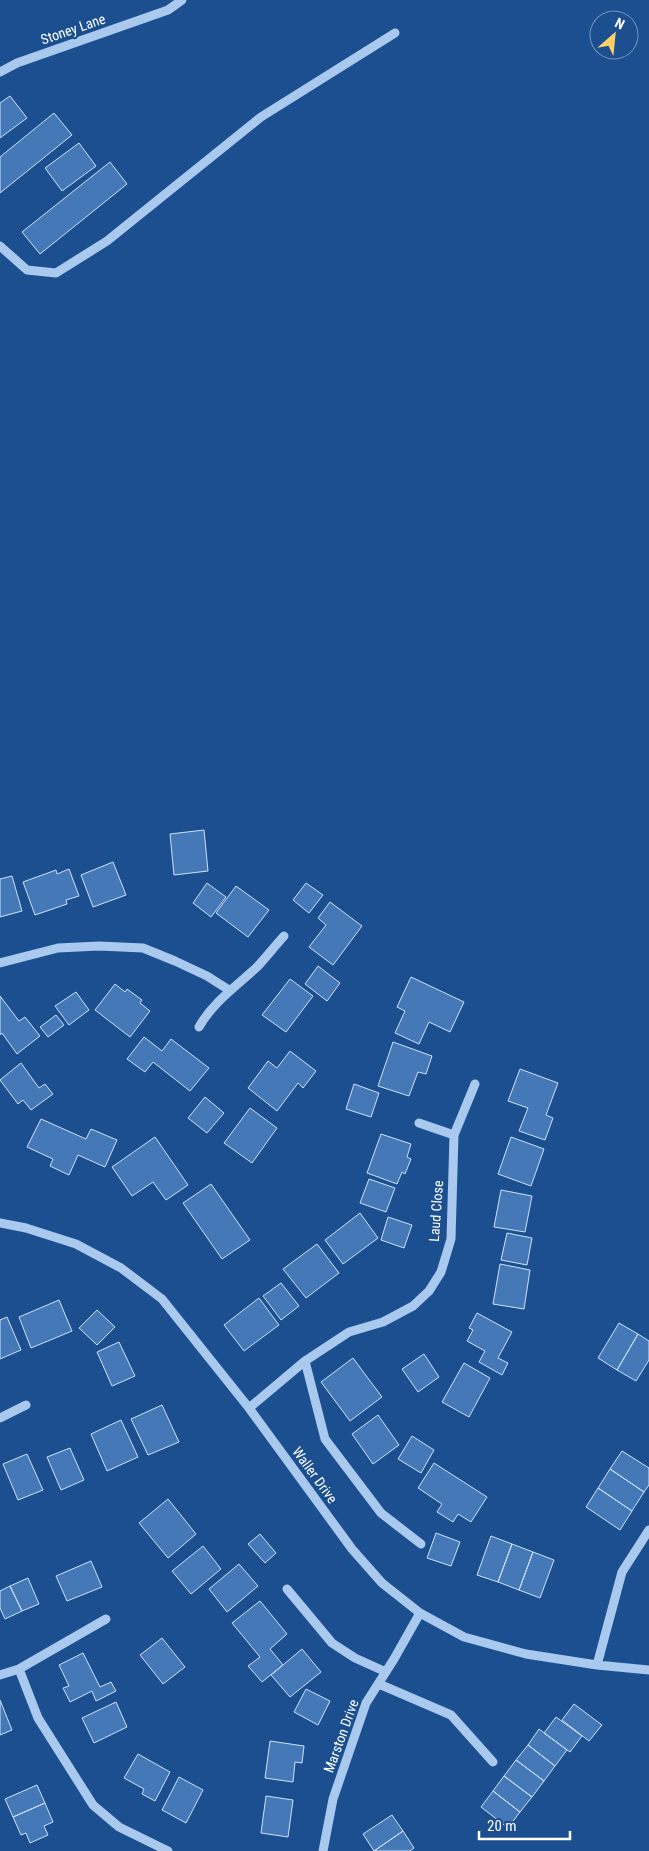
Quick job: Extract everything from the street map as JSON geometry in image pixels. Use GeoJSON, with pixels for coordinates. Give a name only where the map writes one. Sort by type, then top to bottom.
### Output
{"type":"FeatureCollection","features":[{"type":"Feature","properties":{"kind":"street","name":"Stoney Lane"},"geometry":{"type":"LineString","coordinates":[[0,72],[17,63],[168,10],[182,0]]}},
{"type":"Feature","properties":{"kind":"street"},"geometry":{"type":"LineString","coordinates":[[0,246],[27,270],[56,273],[107,241],[261,117],[395,33]]}},
{"type":"Feature","properties":{"kind":"street"},"geometry":{"type":"LineString","coordinates":[[198,1027],[205,1015],[229,990],[257,966],[284,936]]}},
{"type":"Feature","properties":{"kind":"street"},"geometry":{"type":"LineString","coordinates":[[0,963],[58,948],[99,946],[143,948],[183,964],[229,990]]}},
{"type":"Feature","properties":{"kind":"street","name":"Laud Close"},"geometry":{"type":"LineString","coordinates":[[249,1408],[305,1361],[349,1332],[383,1322],[413,1306],[429,1291],[441,1272],[451,1239],[454,1135],[475,1084]]}},
{"type":"Feature","properties":{"kind":"street"},"geometry":{"type":"LineString","coordinates":[[419,1123],[454,1135]]}},
{"type":"Feature","properties":{"kind":"street","name":"Waller Drive"},"geometry":{"type":"LineString","coordinates":[[0,1223],[26,1228],[76,1244],[121,1268],[162,1299],[249,1408],[352,1549],[382,1582],[420,1613],[464,1637],[526,1654],[597,1665],[649,1670]]}},
{"type":"Feature","properties":{"kind":"street"},"geometry":{"type":"LineString","coordinates":[[305,1361],[326,1439],[381,1513],[421,1544]]}},
{"type":"Feature","properties":{"kind":"street"},"geometry":{"type":"LineString","coordinates":[[0,1418],[26,1405]]}},
{"type":"Feature","properties":{"kind":"street"},"geometry":{"type":"LineString","coordinates":[[597,1665],[622,1572],[649,1530]]}},
{"type":"Feature","properties":{"kind":"street"},"geometry":{"type":"LineString","coordinates":[[287,1589],[332,1644],[355,1658],[386,1672]]}},
{"type":"Feature","properties":{"kind":"street","name":"Marston Drive"},"geometry":{"type":"LineString","coordinates":[[323,1851],[333,1799],[366,1703],[420,1613]]}},
{"type":"Feature","properties":{"kind":"street"},"geometry":{"type":"LineString","coordinates":[[0,1675],[19,1669],[106,1619]]}},
{"type":"Feature","properties":{"kind":"street"},"geometry":{"type":"LineString","coordinates":[[19,1669],[38,1718],[93,1805],[119,1827],[168,1851]]}},
{"type":"Feature","properties":{"kind":"street"},"geometry":{"type":"LineString","coordinates":[[379,1684],[451,1715],[493,1762]]}},
{"type":"Feature","properties":{"kind":"building"},"geometry":{"type":"Polygon","coordinates":[[[10,96],[27,118],[0,138],[0,103],[10,96]]]}},
{"type":"Feature","properties":{"kind":"building"},"geometry":{"type":"Polygon","coordinates":[[[54,113],[72,135],[0,193],[0,157],[54,113]]]}},
{"type":"Feature","properties":{"kind":"building"},"geometry":{"type":"Polygon","coordinates":[[[79,143],[96,166],[62,191],[45,168],[79,143]]]}},
{"type":"Feature","properties":{"kind":"building"},"geometry":{"type":"Polygon","coordinates":[[[110,162],[127,184],[40,254],[22,232],[110,162]]]}},
{"type":"Feature","properties":{"kind":"building"},"geometry":{"type":"Polygon","coordinates":[[[204,830],[208,871],[174,875],[170,834],[204,830]]]}},
{"type":"Feature","properties":{"kind":"building"},"geometry":{"type":"Polygon","coordinates":[[[113,862],[126,895],[93,907],[81,875],[113,862]]]}},
{"type":"Feature","properties":{"kind":"building"},"geometry":{"type":"Polygon","coordinates":[[[69,869],[79,896],[66,900],[67,904],[35,915],[23,882],[56,870],[57,874],[69,869]]]}},
{"type":"Feature","properties":{"kind":"building"},"geometry":{"type":"Polygon","coordinates":[[[12,876],[22,911],[0,917],[0,879],[12,876]]]}},
{"type":"Feature","properties":{"kind":"building"},"geometry":{"type":"Polygon","coordinates":[[[207,883],[226,897],[211,917],[193,903],[207,883]]]}},
{"type":"Feature","properties":{"kind":"building"},"geometry":{"type":"Polygon","coordinates":[[[306,883],[323,895],[309,913],[293,900],[306,883]]]}},
{"type":"Feature","properties":{"kind":"building"},"geometry":{"type":"Polygon","coordinates":[[[236,886],[269,910],[248,937],[216,913],[236,886]]]}},
{"type":"Feature","properties":{"kind":"building"},"geometry":{"type":"Polygon","coordinates":[[[330,902],[362,926],[333,965],[309,947],[326,925],[318,918],[330,902]]]}},
{"type":"Feature","properties":{"kind":"building"},"geometry":{"type":"Polygon","coordinates":[[[318,966],[340,983],[327,1001],[305,984],[318,966]]]}},
{"type":"Feature","properties":{"kind":"building"},"geometry":{"type":"Polygon","coordinates":[[[411,977],[464,1002],[450,1032],[429,1022],[419,1044],[395,1033],[405,1011],[397,1007],[411,977]]]}},
{"type":"Feature","properties":{"kind":"building"},"geometry":{"type":"Polygon","coordinates":[[[290,979],[313,996],[286,1032],[262,1015],[290,979]]]}},
{"type":"Feature","properties":{"kind":"building"},"geometry":{"type":"Polygon","coordinates":[[[115,984],[125,992],[127,989],[142,1000],[140,1003],[150,1011],[130,1037],[95,1010],[115,984]]]}},
{"type":"Feature","properties":{"kind":"building"},"geometry":{"type":"Polygon","coordinates":[[[76,992],[89,1010],[69,1025],[55,1006],[76,992]]]}},
{"type":"Feature","properties":{"kind":"building"},"geometry":{"type":"Polygon","coordinates":[[[0,996],[19,1021],[25,1017],[40,1036],[17,1054],[2,1033],[0,1035],[0,996]]]}},
{"type":"Feature","properties":{"kind":"building"},"geometry":{"type":"Polygon","coordinates":[[[56,1015],[64,1025],[48,1037],[40,1027],[56,1015]]]}},
{"type":"Feature","properties":{"kind":"building"},"geometry":{"type":"Polygon","coordinates":[[[144,1037],[162,1051],[171,1039],[209,1068],[190,1091],[153,1062],[145,1072],[127,1059],[144,1037]]]}},
{"type":"Feature","properties":{"kind":"building"},"geometry":{"type":"Polygon","coordinates":[[[393,1042],[432,1056],[426,1074],[418,1072],[409,1096],[378,1086],[393,1042]]]}},
{"type":"Feature","properties":{"kind":"building"},"geometry":{"type":"Polygon","coordinates":[[[290,1051],[316,1071],[303,1088],[298,1083],[277,1111],[248,1088],[268,1061],[277,1068],[290,1051]]]}},
{"type":"Feature","properties":{"kind":"building"},"geometry":{"type":"Polygon","coordinates":[[[21,1063],[39,1088],[45,1084],[53,1094],[31,1110],[23,1100],[18,1104],[0,1080],[21,1063]]]}},
{"type":"Feature","properties":{"kind":"building"},"geometry":{"type":"Polygon","coordinates":[[[520,1069],[558,1083],[546,1115],[553,1118],[545,1140],[519,1131],[528,1108],[508,1101],[520,1069]]]}},
{"type":"Feature","properties":{"kind":"building"},"geometry":{"type":"Polygon","coordinates":[[[354,1084],[379,1093],[371,1117],[346,1109],[354,1084]]]}},
{"type":"Feature","properties":{"kind":"building"},"geometry":{"type":"Polygon","coordinates":[[[205,1097],[224,1113],[207,1133],[188,1118],[205,1097]]]}},
{"type":"Feature","properties":{"kind":"building"},"geometry":{"type":"Polygon","coordinates":[[[250,1108],[277,1128],[252,1163],[224,1143],[250,1108]]]}},
{"type":"Feature","properties":{"kind":"building"},"geometry":{"type":"Polygon","coordinates":[[[41,1119],[86,1139],[91,1129],[117,1140],[105,1167],[78,1155],[69,1175],[50,1166],[53,1159],[27,1147],[41,1119]]]}},
{"type":"Feature","properties":{"kind":"building"},"geometry":{"type":"Polygon","coordinates":[[[381,1134],[411,1144],[407,1157],[411,1159],[405,1174],[402,1172],[397,1184],[367,1173],[381,1134]]]}},
{"type":"Feature","properties":{"kind":"building"},"geometry":{"type":"Polygon","coordinates":[[[155,1137],[188,1185],[166,1200],[153,1182],[132,1196],[112,1167],[155,1137]]]}},
{"type":"Feature","properties":{"kind":"building"},"geometry":{"type":"Polygon","coordinates":[[[511,1137],[544,1149],[531,1186],[498,1174],[511,1137]]]}},
{"type":"Feature","properties":{"kind":"building"},"geometry":{"type":"Polygon","coordinates":[[[369,1179],[395,1188],[386,1212],[360,1203],[369,1179]]]}},
{"type":"Feature","properties":{"kind":"building"},"geometry":{"type":"Polygon","coordinates":[[[211,1184],[250,1240],[222,1259],[183,1203],[211,1184]]]}},
{"type":"Feature","properties":{"kind":"building"},"geometry":{"type":"Polygon","coordinates":[[[501,1190],[532,1196],[525,1232],[494,1227],[501,1190]]]}},
{"type":"Feature","properties":{"kind":"building"},"geometry":{"type":"Polygon","coordinates":[[[360,1213],[378,1238],[343,1264],[325,1240],[360,1213]]]}},
{"type":"Feature","properties":{"kind":"building"},"geometry":{"type":"Polygon","coordinates":[[[388,1217],[412,1225],[404,1248],[381,1240],[388,1217]]]}},
{"type":"Feature","properties":{"kind":"building"},"geometry":{"type":"Polygon","coordinates":[[[507,1233],[532,1238],[527,1265],[501,1260],[507,1233]]]}},
{"type":"Feature","properties":{"kind":"building"},"geometry":{"type":"Polygon","coordinates":[[[317,1244],[339,1273],[306,1298],[283,1269],[317,1244]]]}},
{"type":"Feature","properties":{"kind":"building"},"geometry":{"type":"Polygon","coordinates":[[[500,1264],[530,1270],[524,1309],[493,1304],[500,1264]]]}},
{"type":"Feature","properties":{"kind":"building"},"geometry":{"type":"Polygon","coordinates":[[[281,1283],[299,1306],[281,1320],[263,1296],[281,1283]]]}},
{"type":"Feature","properties":{"kind":"building"},"geometry":{"type":"Polygon","coordinates":[[[259,1298],[279,1325],[244,1351],[224,1325],[259,1298]]]}},
{"type":"Feature","properties":{"kind":"building"},"geometry":{"type":"Polygon","coordinates":[[[59,1300],[72,1331],[31,1348],[19,1317],[59,1300]]]}},
{"type":"Feature","properties":{"kind":"building"},"geometry":{"type":"Polygon","coordinates":[[[97,1310],[115,1327],[97,1345],[79,1328],[97,1310]]]}},
{"type":"Feature","properties":{"kind":"building"},"geometry":{"type":"Polygon","coordinates":[[[477,1313],[512,1332],[498,1358],[508,1363],[502,1375],[479,1362],[485,1351],[467,1341],[473,1330],[469,1328],[477,1313]]]}},
{"type":"Feature","properties":{"kind":"building"},"geometry":{"type":"Polygon","coordinates":[[[7,1317],[21,1350],[0,1359],[0,1320],[7,1317]]]}},
{"type":"Feature","properties":{"kind":"building"},"geometry":{"type":"Polygon","coordinates":[[[619,1323],[638,1334],[617,1370],[598,1358],[619,1323]]]}},
{"type":"Feature","properties":{"kind":"building"},"geometry":{"type":"Polygon","coordinates":[[[638,1334],[649,1341],[649,1360],[636,1381],[617,1370],[638,1334]]]}},
{"type":"Feature","properties":{"kind":"building"},"geometry":{"type":"Polygon","coordinates":[[[119,1342],[135,1376],[112,1386],[97,1352],[119,1342]]]}},
{"type":"Feature","properties":{"kind":"building"},"geometry":{"type":"Polygon","coordinates":[[[424,1354],[439,1377],[418,1392],[402,1369],[424,1354]]]}},
{"type":"Feature","properties":{"kind":"building"},"geometry":{"type":"Polygon","coordinates":[[[353,1358],[382,1397],[350,1421],[321,1382],[353,1358]]]}},
{"type":"Feature","properties":{"kind":"building"},"geometry":{"type":"Polygon","coordinates":[[[464,1363],[490,1378],[469,1417],[442,1402],[464,1363]]]}},
{"type":"Feature","properties":{"kind":"building"},"geometry":{"type":"Polygon","coordinates":[[[162,1405],[179,1442],[148,1455],[131,1419],[162,1405]]]}},
{"type":"Feature","properties":{"kind":"building"},"geometry":{"type":"Polygon","coordinates":[[[378,1415],[399,1445],[373,1464],[352,1434],[378,1415]]]}},
{"type":"Feature","properties":{"kind":"building"},"geometry":{"type":"Polygon","coordinates":[[[121,1420],[138,1457],[107,1471],[91,1434],[121,1420]]]}},
{"type":"Feature","properties":{"kind":"building"},"geometry":{"type":"Polygon","coordinates":[[[412,1436],[434,1450],[421,1473],[398,1459],[412,1436]]]}},
{"type":"Feature","properties":{"kind":"building"},"geometry":{"type":"Polygon","coordinates":[[[70,1448],[84,1480],[61,1490],[47,1457],[70,1448]]]}},
{"type":"Feature","properties":{"kind":"building"},"geometry":{"type":"Polygon","coordinates":[[[622,1451],[649,1468],[649,1485],[644,1492],[610,1469],[622,1451]]]}},
{"type":"Feature","properties":{"kind":"building"},"geometry":{"type":"Polygon","coordinates":[[[27,1454],[43,1490],[18,1500],[3,1464],[27,1454]]]}},
{"type":"Feature","properties":{"kind":"building"},"geometry":{"type":"Polygon","coordinates":[[[434,1463],[487,1497],[471,1522],[458,1514],[453,1522],[437,1512],[442,1504],[418,1488],[434,1463]]]}},
{"type":"Feature","properties":{"kind":"building"},"geometry":{"type":"Polygon","coordinates":[[[610,1469],[644,1492],[632,1511],[598,1488],[610,1469]]]}},
{"type":"Feature","properties":{"kind":"building"},"geometry":{"type":"Polygon","coordinates":[[[598,1488],[632,1511],[620,1530],[586,1507],[598,1488]]]}},
{"type":"Feature","properties":{"kind":"building"},"geometry":{"type":"Polygon","coordinates":[[[168,1499],[196,1534],[168,1558],[139,1523],[168,1499]]]}},
{"type":"Feature","properties":{"kind":"building"},"geometry":{"type":"Polygon","coordinates":[[[436,1533],[460,1542],[451,1566],[427,1558],[436,1533]]]}},
{"type":"Feature","properties":{"kind":"building"},"geometry":{"type":"Polygon","coordinates":[[[260,1534],[276,1553],[265,1563],[248,1544],[260,1534]]]}},
{"type":"Feature","properties":{"kind":"building"},"geometry":{"type":"Polygon","coordinates":[[[491,1536],[512,1544],[498,1582],[477,1575],[491,1536]]]}},
{"type":"Feature","properties":{"kind":"building"},"geometry":{"type":"Polygon","coordinates":[[[512,1544],[533,1552],[519,1590],[498,1582],[512,1544]]]}},
{"type":"Feature","properties":{"kind":"building"},"geometry":{"type":"Polygon","coordinates":[[[203,1546],[221,1569],[191,1594],[172,1571],[203,1546]]]}},
{"type":"Feature","properties":{"kind":"building"},"geometry":{"type":"Polygon","coordinates":[[[533,1552],[554,1560],[540,1598],[519,1590],[533,1552]]]}},
{"type":"Feature","properties":{"kind":"building"},"geometry":{"type":"Polygon","coordinates":[[[91,1561],[102,1587],[67,1601],[56,1576],[91,1561]]]}},
{"type":"Feature","properties":{"kind":"building"},"geometry":{"type":"Polygon","coordinates":[[[239,1564],[258,1586],[227,1612],[209,1589],[239,1564]]]}},
{"type":"Feature","properties":{"kind":"building"},"geometry":{"type":"Polygon","coordinates":[[[28,1578],[39,1604],[22,1611],[10,1586],[28,1578]]]}},
{"type":"Feature","properties":{"kind":"building"},"geometry":{"type":"Polygon","coordinates":[[[10,1586],[22,1611],[5,1619],[0,1608],[0,1591],[10,1586]]]}},
{"type":"Feature","properties":{"kind":"building"},"geometry":{"type":"Polygon","coordinates":[[[260,1601],[287,1634],[270,1649],[283,1665],[262,1682],[248,1666],[260,1657],[232,1623],[260,1601]]]}},
{"type":"Feature","properties":{"kind":"building"},"geometry":{"type":"Polygon","coordinates":[[[162,1638],[185,1667],[163,1684],[140,1655],[162,1638]]]}},
{"type":"Feature","properties":{"kind":"building"},"geometry":{"type":"Polygon","coordinates":[[[302,1649],[321,1672],[290,1697],[271,1675],[302,1649]]]}},
{"type":"Feature","properties":{"kind":"building"},"geometry":{"type":"Polygon","coordinates":[[[83,1653],[100,1687],[111,1682],[116,1691],[96,1701],[92,1691],[70,1702],[63,1688],[69,1686],[59,1665],[83,1653]]]}},
{"type":"Feature","properties":{"kind":"building"},"geometry":{"type":"Polygon","coordinates":[[[306,1689],[330,1701],[318,1725],[294,1712],[306,1689]]]}},
{"type":"Feature","properties":{"kind":"building"},"geometry":{"type":"Polygon","coordinates":[[[0,1700],[12,1730],[0,1735],[0,1700]]]}},
{"type":"Feature","properties":{"kind":"building"},"geometry":{"type":"Polygon","coordinates":[[[116,1702],[127,1727],[94,1743],[82,1718],[116,1702]]]}},
{"type":"Feature","properties":{"kind":"building"},"geometry":{"type":"Polygon","coordinates":[[[574,1704],[602,1725],[589,1741],[562,1720],[574,1704]]]}},
{"type":"Feature","properties":{"kind":"building"},"geometry":{"type":"Polygon","coordinates":[[[556,1717],[582,1736],[570,1752],[544,1733],[556,1717]]]}},
{"type":"Feature","properties":{"kind":"building"},"geometry":{"type":"Polygon","coordinates":[[[539,1729],[567,1750],[555,1766],[528,1745],[539,1729]]]}},
{"type":"Feature","properties":{"kind":"building"},"geometry":{"type":"Polygon","coordinates":[[[270,1741],[304,1746],[302,1763],[295,1762],[293,1782],[265,1778],[270,1741]]]}},
{"type":"Feature","properties":{"kind":"building"},"geometry":{"type":"Polygon","coordinates":[[[528,1745],[555,1766],[544,1781],[516,1760],[528,1745]]]}},
{"type":"Feature","properties":{"kind":"building"},"geometry":{"type":"Polygon","coordinates":[[[138,1754],[170,1772],[155,1801],[142,1794],[144,1789],[124,1778],[138,1754]]]}},
{"type":"Feature","properties":{"kind":"building"},"geometry":{"type":"Polygon","coordinates":[[[516,1760],[544,1781],[532,1797],[504,1776],[516,1760]]]}},
{"type":"Feature","properties":{"kind":"building"},"geometry":{"type":"Polygon","coordinates":[[[504,1776],[532,1797],[520,1812],[493,1791],[504,1776]]]}},
{"type":"Feature","properties":{"kind":"building"},"geometry":{"type":"Polygon","coordinates":[[[179,1777],[203,1790],[186,1823],[162,1810],[179,1777]]]}},
{"type":"Feature","properties":{"kind":"building"},"geometry":{"type":"Polygon","coordinates":[[[37,1785],[45,1803],[13,1817],[5,1799],[37,1785]]]}},
{"type":"Feature","properties":{"kind":"building"},"geometry":{"type":"Polygon","coordinates":[[[493,1791],[520,1812],[508,1828],[481,1807],[493,1791]]]}},
{"type":"Feature","properties":{"kind":"building"},"geometry":{"type":"Polygon","coordinates":[[[266,1796],[293,1800],[288,1837],[261,1833],[266,1796]]]}},
{"type":"Feature","properties":{"kind":"building"},"geometry":{"type":"Polygon","coordinates":[[[45,1803],[53,1822],[44,1826],[48,1835],[30,1843],[26,1833],[21,1835],[13,1817],[45,1803]]]}},
{"type":"Feature","properties":{"kind":"building"},"geometry":{"type":"Polygon","coordinates":[[[392,1815],[403,1831],[374,1851],[363,1834],[392,1815]]]}},
{"type":"Feature","properties":{"kind":"building"},"geometry":{"type":"Polygon","coordinates":[[[403,1831],[414,1848],[410,1851],[374,1851],[403,1831]]]}}]}
